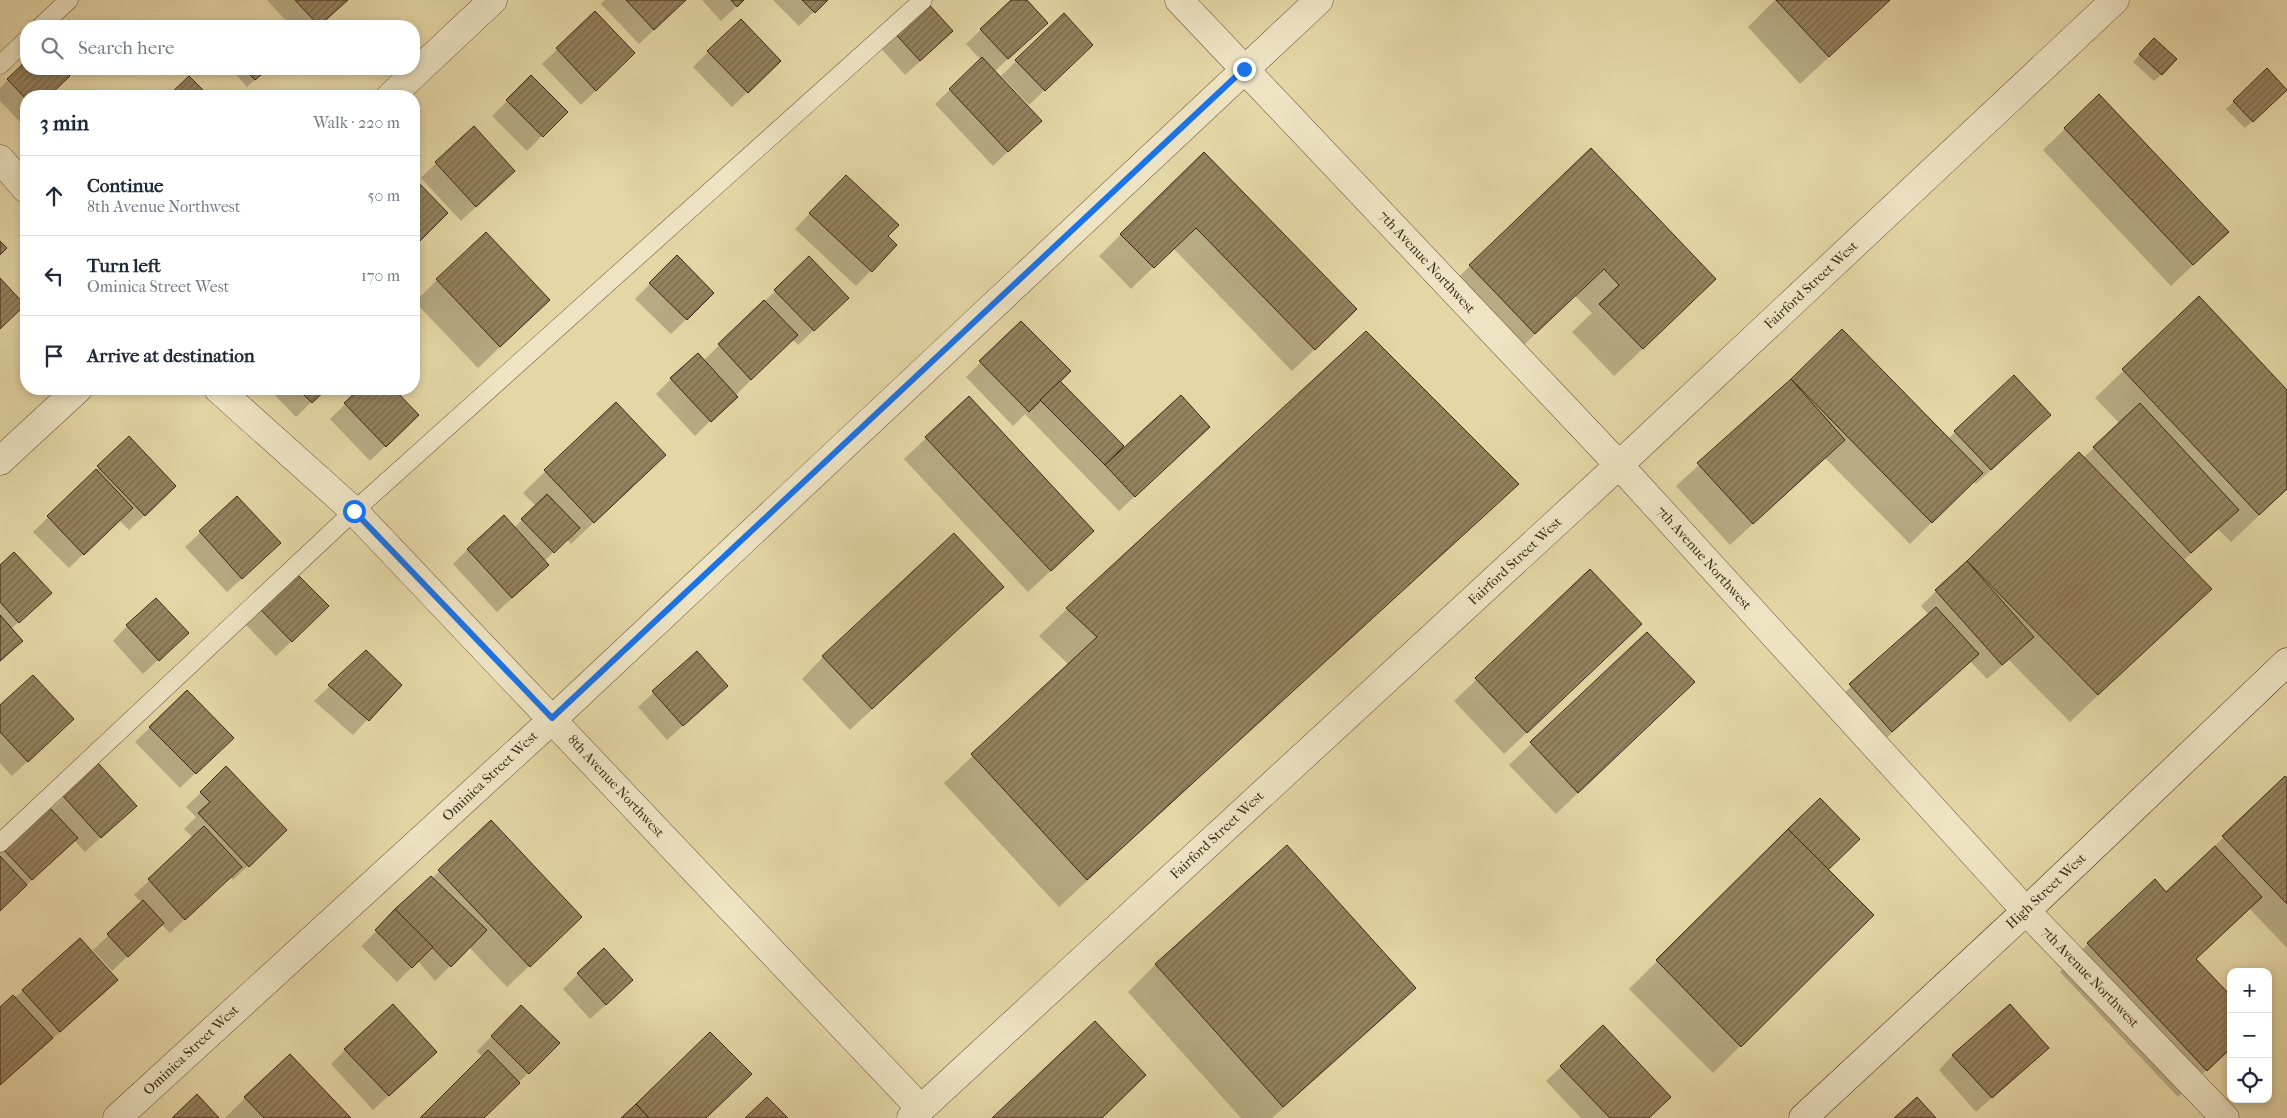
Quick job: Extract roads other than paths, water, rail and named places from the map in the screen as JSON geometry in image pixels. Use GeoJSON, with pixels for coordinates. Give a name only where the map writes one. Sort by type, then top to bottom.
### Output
{"type":"FeatureCollection","features":[{"type":"Feature","properties":{"kind":"street"},"geometry":{"type":"LineString","coordinates":[[420,68],[493,0]]}},
{"type":"Feature","properties":{"kind":"street","name":"7th Avenue Northwest"},"geometry":{"type":"LineString","coordinates":[[1179,0],[1619,465],[2026,911],[2225,1118]]}},
{"type":"Feature","properties":{"kind":"street","name":"Ominica Street West"},"geometry":{"type":"LineString","coordinates":[[117,1118],[552,718],[1319,0]]}},
{"type":"Feature","properties":{"kind":"street","name":"Fairford Street West"},"geometry":{"type":"LineString","coordinates":[[916,1114],[1619,465],[2115,0]]}},
{"type":"Feature","properties":{"kind":"street"},"geometry":{"type":"LineString","coordinates":[[396,90],[413,75]]}},
{"type":"Feature","properties":{"kind":"street"},"geometry":{"type":"LineString","coordinates":[[0,159],[20,182]]}},
{"type":"Feature","properties":{"kind":"street"},"geometry":{"type":"LineString","coordinates":[[0,461],[72,395]]}},
{"type":"Feature","properties":{"kind":"street","name":"8th Avenue Northwest"},"geometry":{"type":"LineString","coordinates":[[225,395],[354,511],[552,718],[916,1114]]}},
{"type":"Feature","properties":{"kind":"street","name":"High Street West"},"geometry":{"type":"LineString","coordinates":[[1803,1118],[2026,911],[2287,662]]}},
{"type":"Feature","properties":{"kind":"lane"},"geometry":{"type":"LineString","coordinates":[[48,20],[70,0]]}},
{"type":"Feature","properties":{"kind":"lane"},"geometry":{"type":"LineString","coordinates":[[0,843],[354,511],[923,0]]}},
{"type":"Feature","properties":{"kind":"lane"},"geometry":{"type":"LineString","coordinates":[[0,65],[20,46]]}}]}
